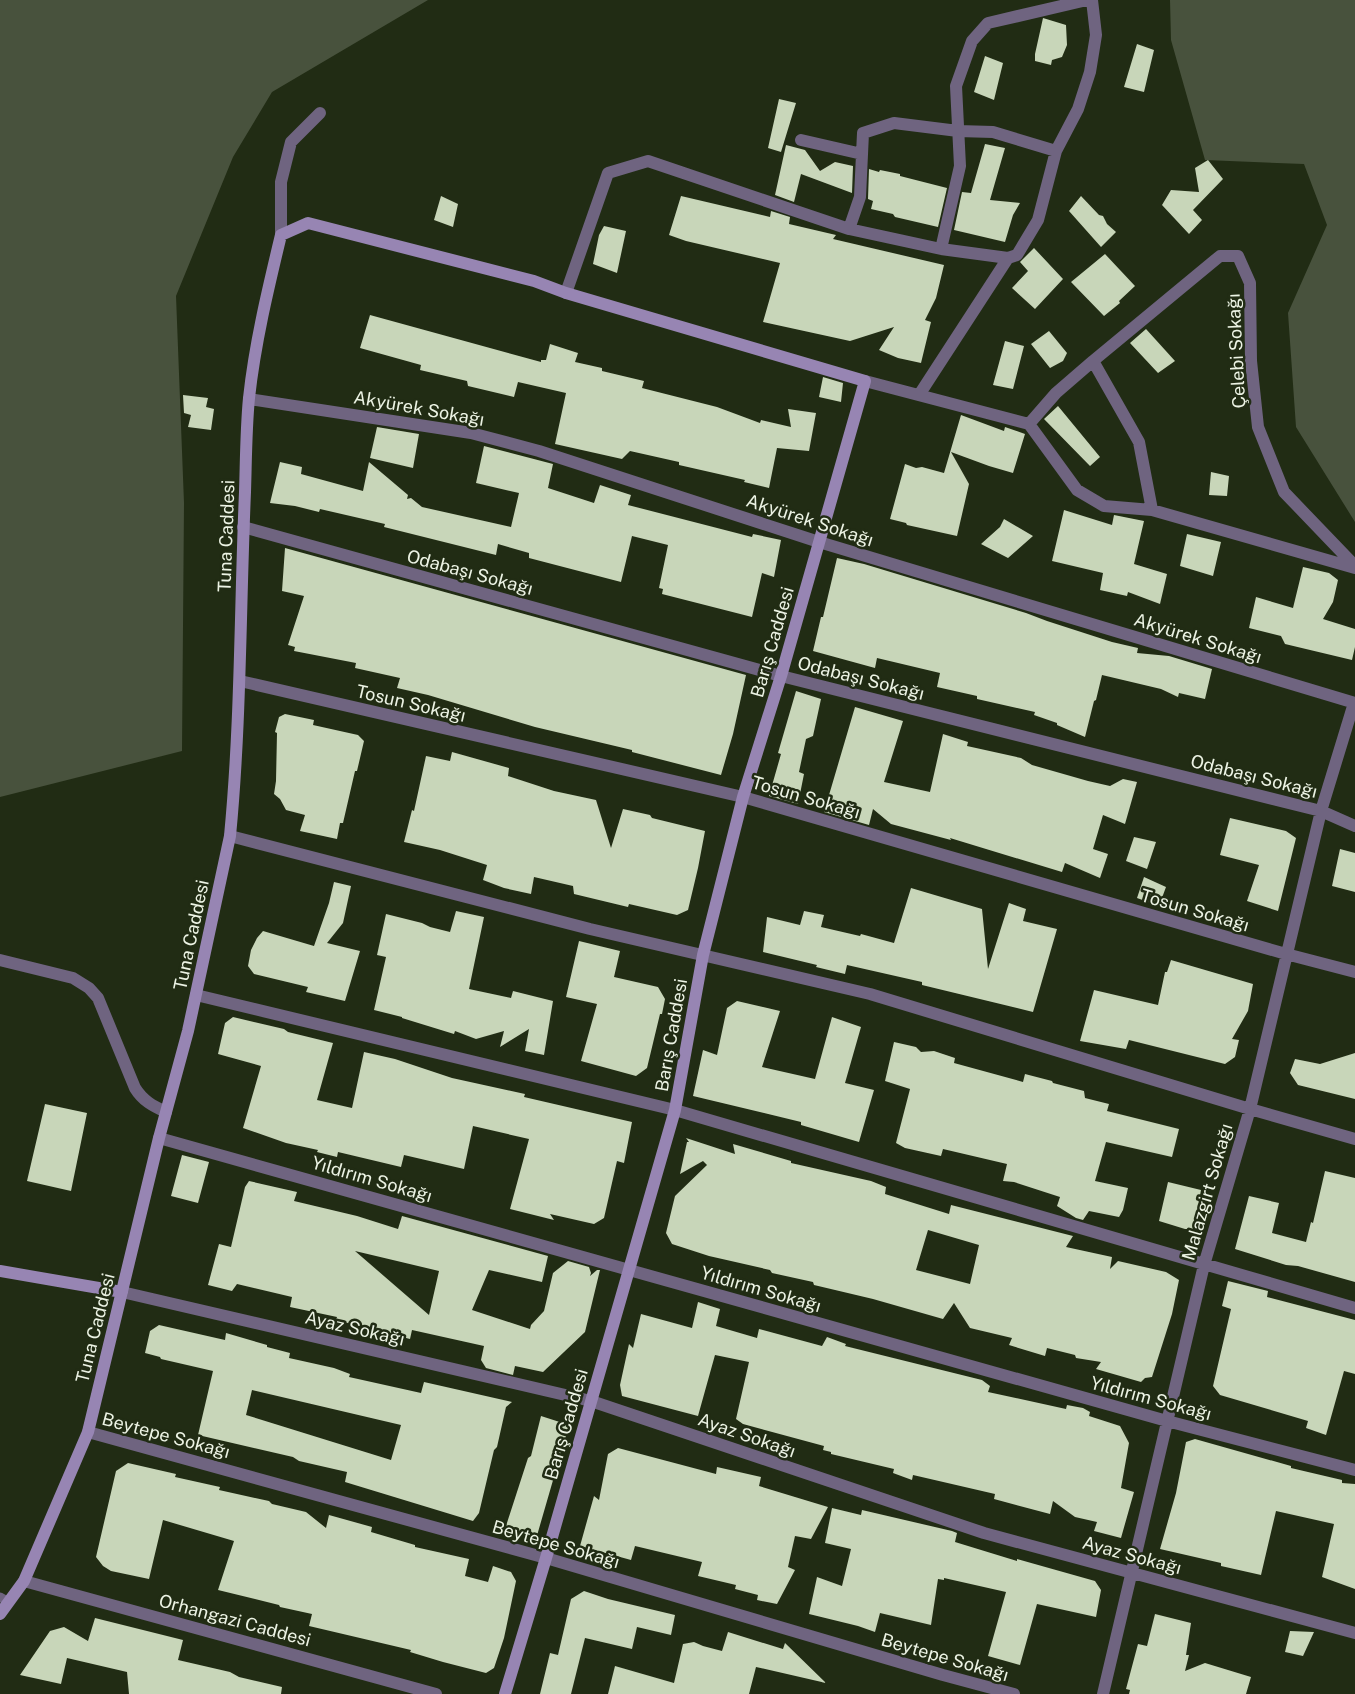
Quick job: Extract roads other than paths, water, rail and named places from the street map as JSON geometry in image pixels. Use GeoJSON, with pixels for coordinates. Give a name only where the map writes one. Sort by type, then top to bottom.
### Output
{"type":"FeatureCollection","features":[{"type":"Feature","properties":{"kind":"street"},"geometry":{"type":"LineString","coordinates":[[941,249],[960,166],[956,86],[972,40],[988,22],[1087,0]]}},
{"type":"Feature","properties":{"kind":"street"},"geometry":{"type":"LineString","coordinates":[[566,293],[608,174],[648,161],[849,229],[941,249],[1008,258],[1017,255],[1038,220],[1056,151],[1078,108],[1090,72],[1096,35],[1092,0]]}},
{"type":"Feature","properties":{"kind":"street"},"geometry":{"type":"LineString","coordinates":[[320,113],[291,142],[281,182],[281,235],[308,223],[534,281],[566,293],[865,381],[1029,424]]}},
{"type":"Feature","properties":{"kind":"street"},"geometry":{"type":"LineString","coordinates":[[849,229],[860,197],[863,133],[894,123],[958,131],[993,132],[1056,151]]}},
{"type":"Feature","properties":{"kind":"street"},"geometry":{"type":"LineString","coordinates":[[801,140],[862,154]]}},
{"type":"Feature","properties":{"kind":"street","name":"Tuna Caddesi"},"geometry":{"type":"LineString","coordinates":[[0,1614],[4,1599],[24,1580],[88,1432],[159,1138],[188,1031],[230,836],[240,681],[243,526],[249,398],[260,323],[281,235]]}},
{"type":"Feature","properties":{"kind":"street","name":"Çelebi Sokağı"},"geometry":{"type":"LineString","coordinates":[[1220,256],[1238,256],[1250,284],[1251,361],[1258,427],[1284,492],[1355,567],[1152,510],[1104,506],[1077,490],[1029,424],[1056,394],[1093,361],[1220,256]]}},
{"type":"Feature","properties":{"kind":"street"},"geometry":{"type":"LineString","coordinates":[[919,395],[1008,258]]}},
{"type":"Feature","properties":{"kind":"street"},"geometry":{"type":"LineString","coordinates":[[1093,361],[1139,442],[1152,510]]}},
{"type":"Feature","properties":{"kind":"street","name":"Barış Caddesi"},"geometry":{"type":"LineString","coordinates":[[505,1694],[675,1110],[703,955],[743,797],[781,676],[865,381]]}},
{"type":"Feature","properties":{"kind":"street","name":"Akyürek Sokağı"},"geometry":{"type":"LineString","coordinates":[[249,398],[471,433],[539,451],[819,542],[1355,703]]}},
{"type":"Feature","properties":{"kind":"street","name":"Odabaşı Sokağı"},"geometry":{"type":"LineString","coordinates":[[243,526],[781,676],[1321,811],[1355,826]]}},
{"type":"Feature","properties":{"kind":"street","name":"Tosun Sokağı"},"geometry":{"type":"LineString","coordinates":[[240,681],[743,797],[1286,954],[1355,972]]}},
{"type":"Feature","properties":{"kind":"street","name":"Malazgirt Sokağı"},"geometry":{"type":"LineString","coordinates":[[1103,1694],[1204,1265],[1250,1109],[1321,811],[1355,703]]}},
{"type":"Feature","properties":{"kind":"street"},"geometry":{"type":"LineString","coordinates":[[230,836],[590,929],[870,994],[1355,1139]]}},
{"type":"Feature","properties":{"kind":"street"},"geometry":{"type":"LineString","coordinates":[[0,960],[73,978],[89,988],[98,998],[135,1088],[141,1097],[153,1106],[166,1112]]}},
{"type":"Feature","properties":{"kind":"street"},"geometry":{"type":"LineString","coordinates":[[196,995],[675,1110],[1355,1308]]}},
{"type":"Feature","properties":{"kind":"street","name":"Yıldırım Sokağı"},"geometry":{"type":"LineString","coordinates":[[159,1138],[1167,1422],[1355,1470]]}},
{"type":"Feature","properties":{"kind":"street"},"geometry":{"type":"LineString","coordinates":[[0,1271],[122,1292]]}},
{"type":"Feature","properties":{"kind":"street","name":"Ayaz Sokağı"},"geometry":{"type":"LineString","coordinates":[[122,1292],[591,1401],[984,1533],[1355,1633]]}},
{"type":"Feature","properties":{"kind":"street","name":"Beytepe Sokağı"},"geometry":{"type":"LineString","coordinates":[[88,1432],[546,1558],[933,1673],[1014,1694]]}},
{"type":"Feature","properties":{"kind":"street","name":"Orhangazi Caddesi"},"geometry":{"type":"LineString","coordinates":[[24,1580],[436,1694]]}}]}
